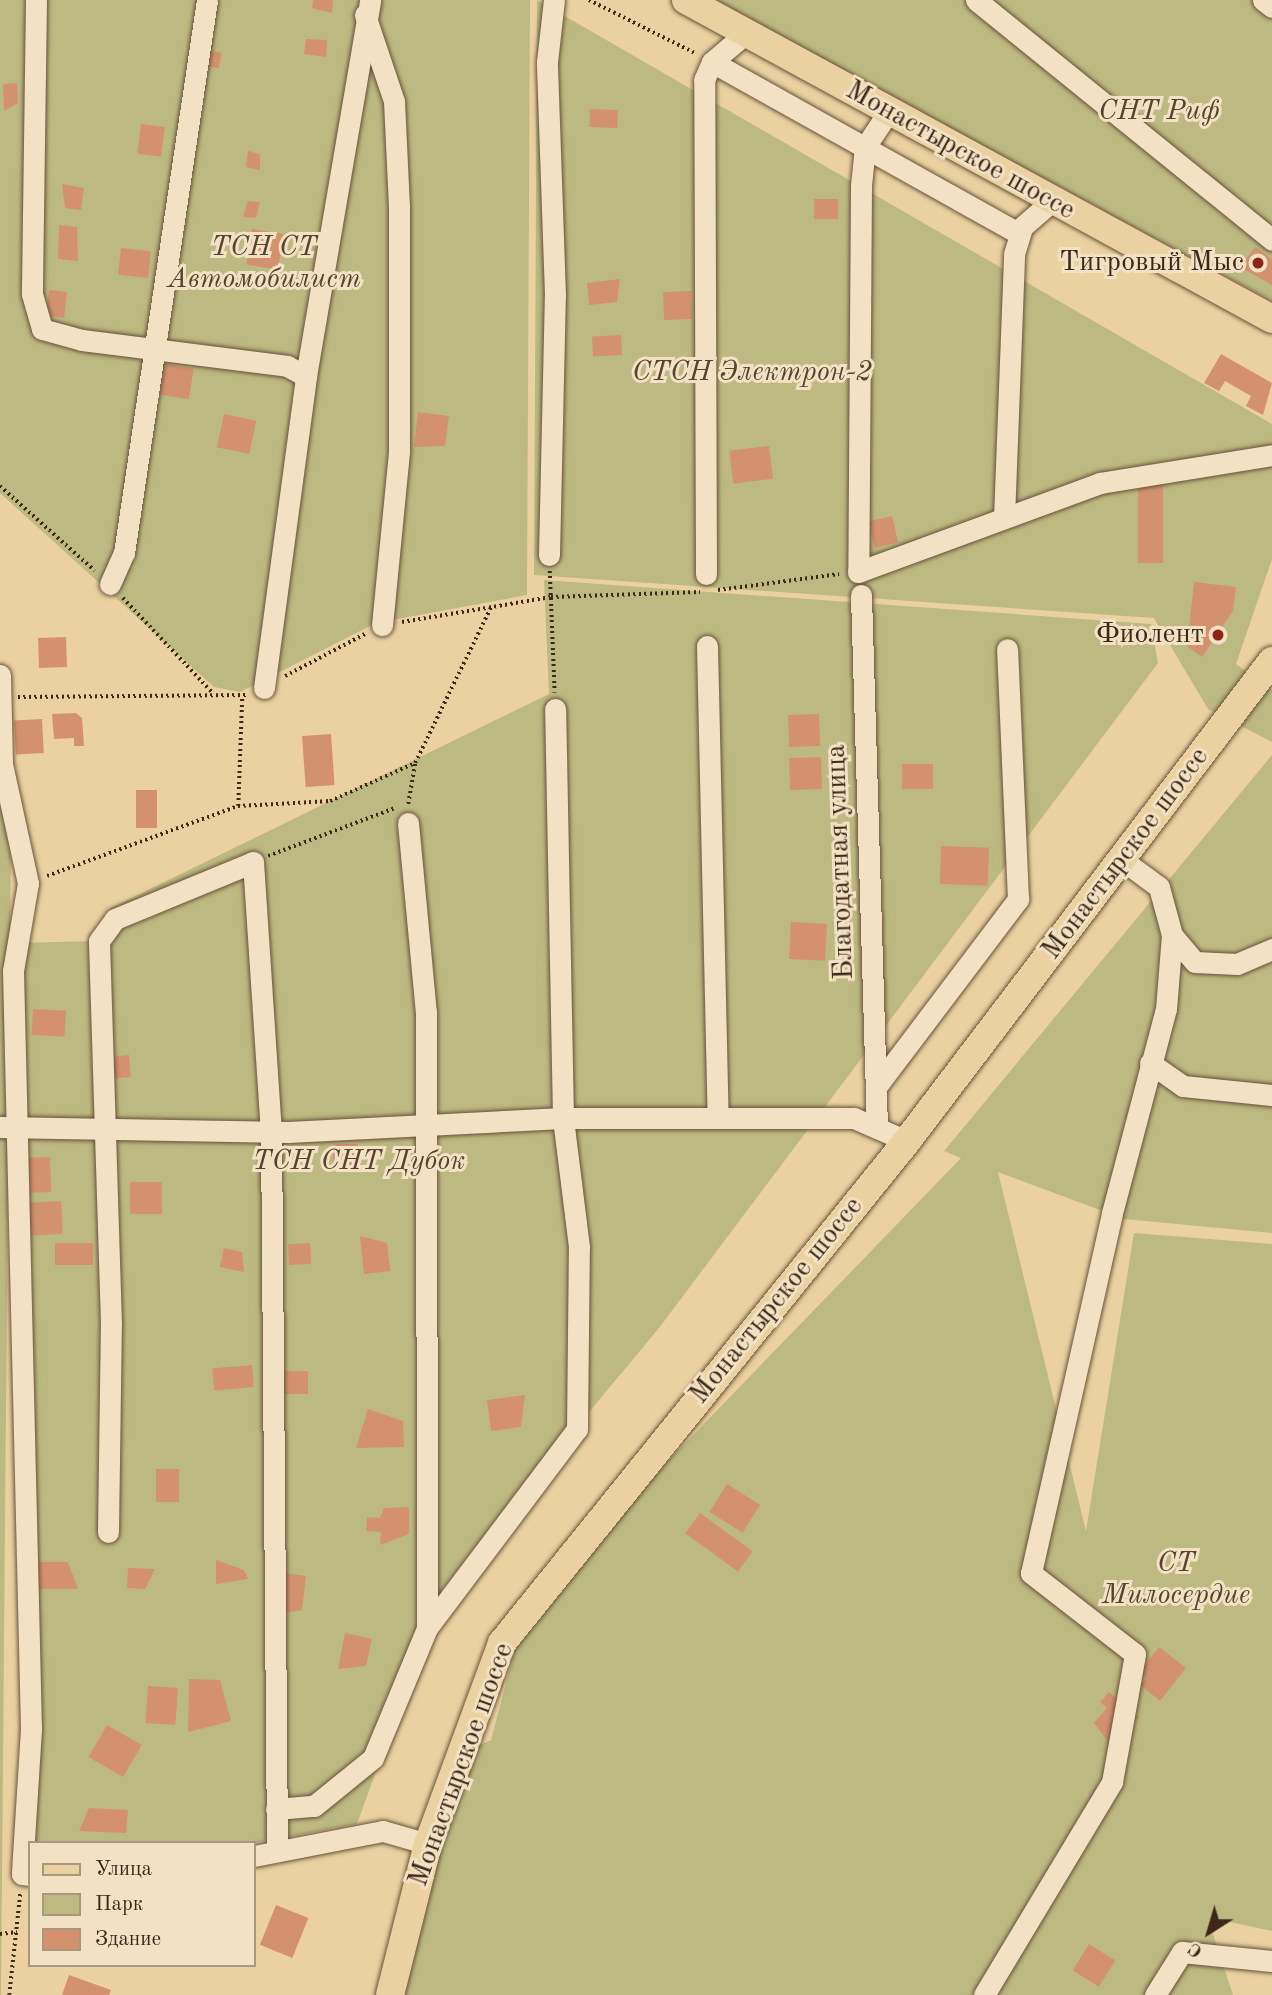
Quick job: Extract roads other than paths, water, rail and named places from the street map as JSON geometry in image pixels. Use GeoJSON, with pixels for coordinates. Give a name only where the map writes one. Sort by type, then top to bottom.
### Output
{"type":"FeatureCollection","features":[{"type":"Feature","properties":{"kind":"main road","name":"Монастырское шоссе"},"geometry":{"type":"LineString","coordinates":[[687,0],[1050,203],[1272,319]]}},
{"type":"Feature","properties":{"kind":"main road","name":"Монастырское шоссе"},"geometry":{"type":"LineString","coordinates":[[390,1995],[428,1844],[502,1643],[526,1608],[907,1141],[1272,661]]}},
{"type":"Feature","properties":{"kind":"street"},"geometry":{"type":"LineString","coordinates":[[36,0],[33,314],[42,329],[82,340],[157,345],[287,366],[306,376]]}},
{"type":"Feature","properties":{"kind":"street"},"geometry":{"type":"LineString","coordinates":[[110,584],[124,552],[207,0]]}},
{"type":"Feature","properties":{"kind":"street"},"geometry":{"type":"LineString","coordinates":[[549,555],[555,295],[548,62],[554,0]]}},
{"type":"Feature","properties":{"kind":"street"},"geometry":{"type":"LineString","coordinates":[[976,0],[1272,240]]}},
{"type":"Feature","properties":{"kind":"street"},"geometry":{"type":"LineString","coordinates":[[1263,0],[1272,7]]}},
{"type":"Feature","properties":{"kind":"street"},"geometry":{"type":"LineString","coordinates":[[264,688],[306,376],[367,7]]}},
{"type":"Feature","properties":{"kind":"street"},"geometry":{"type":"LineString","coordinates":[[367,7],[394,100],[399,206],[399,452],[382,625]]}},
{"type":"Feature","properties":{"kind":"street"},"geometry":{"type":"LineString","coordinates":[[706,574],[704,80],[712,62],[746,33]]}},
{"type":"Feature","properties":{"kind":"street"},"geometry":{"type":"LineString","coordinates":[[712,62],[1018,233]]}},
{"type":"Feature","properties":{"kind":"street"},"geometry":{"type":"LineString","coordinates":[[889,111],[865,147],[858,572],[1100,483],[1272,455]]}},
{"type":"Feature","properties":{"kind":"street"},"geometry":{"type":"LineString","coordinates":[[1004,518],[1018,233],[1050,203]]}},
{"type":"Feature","properties":{"kind":"street","name":"Благодатная улица"},"geometry":{"type":"LineString","coordinates":[[861,595],[877,1128]]}},
{"type":"Feature","properties":{"kind":"street"},"geometry":{"type":"LineString","coordinates":[[707,646],[718,1118]]}},
{"type":"Feature","properties":{"kind":"street"},"geometry":{"type":"LineString","coordinates":[[876,1087],[1018,899],[1007,649]]}},
{"type":"Feature","properties":{"kind":"street"},"geometry":{"type":"LineString","coordinates":[[0,676],[2,764],[28,883],[13,971],[7,1127],[25,1297],[31,1729],[26,1874]]}},
{"type":"Feature","properties":{"kind":"street"},"geometry":{"type":"LineString","coordinates":[[276,1809],[314,1806],[373,1758],[427,1628],[577,1429],[579,1247],[563,1118],[555,709]]}},
{"type":"Feature","properties":{"kind":"street"},"geometry":{"type":"LineString","coordinates":[[408,813],[426,1012],[427,1628]]}},
{"type":"Feature","properties":{"kind":"street"},"geometry":{"type":"LineString","coordinates":[[984,1995],[1112,1782],[1135,1654],[1031,1573],[1150,1063],[1166,1009],[1172,935],[1159,887],[1121,859]]}},
{"type":"Feature","properties":{"kind":"street"},"geometry":{"type":"LineString","coordinates":[[108,1532],[111,1324],[101,1130],[99,941],[115,919],[253,862],[271,1131],[277,1850]]}},
{"type":"Feature","properties":{"kind":"street"},"geometry":{"type":"LineString","coordinates":[[1172,935],[1195,962],[1237,964],[1272,948]]}},
{"type":"Feature","properties":{"kind":"street"},"geometry":{"type":"LineString","coordinates":[[1150,1063],[1183,1086],[1272,1095]]}},
{"type":"Feature","properties":{"kind":"street"},"geometry":{"type":"LineString","coordinates":[[7,1127],[271,1131],[563,1118],[854,1118],[907,1141]]}},
{"type":"Feature","properties":{"kind":"street"},"geometry":{"type":"LineString","coordinates":[[256,1855],[383,1831],[428,1844]]}},
{"type":"Feature","properties":{"kind":"street"},"geometry":{"type":"LineString","coordinates":[[1155,1995],[1182,1952],[1272,1961]]}},
{"type":"Feature","properties":{"kind":"place","name":"Тигровый Мыс"},"geometry":{"type":"Point","coordinates":[1258,263]}},
{"type":"Feature","properties":{"kind":"place","name":"Фиолент"},"geometry":{"type":"Point","coordinates":[1218,635]}},
{"type":"Feature","properties":{"kind":"park label","name":"СНТ Риф"},"geometry":{"type":"Point","coordinates":[1159,112]}},
{"type":"Feature","properties":{"kind":"park label","name":"ТСН СТ Автомобилист"},"geometry":{"type":"Point","coordinates":[264,264]}},
{"type":"Feature","properties":{"kind":"park label","name":"СТСН Электрон-2"},"geometry":{"type":"Point","coordinates":[752,373]}},
{"type":"Feature","properties":{"kind":"park label","name":"ТСН СНТ Дубок"},"geometry":{"type":"Point","coordinates":[359,1162]}},
{"type":"Feature","properties":{"kind":"park label","name":"СТ Милосердие"},"geometry":{"type":"Point","coordinates":[1176,1580]}}]}
